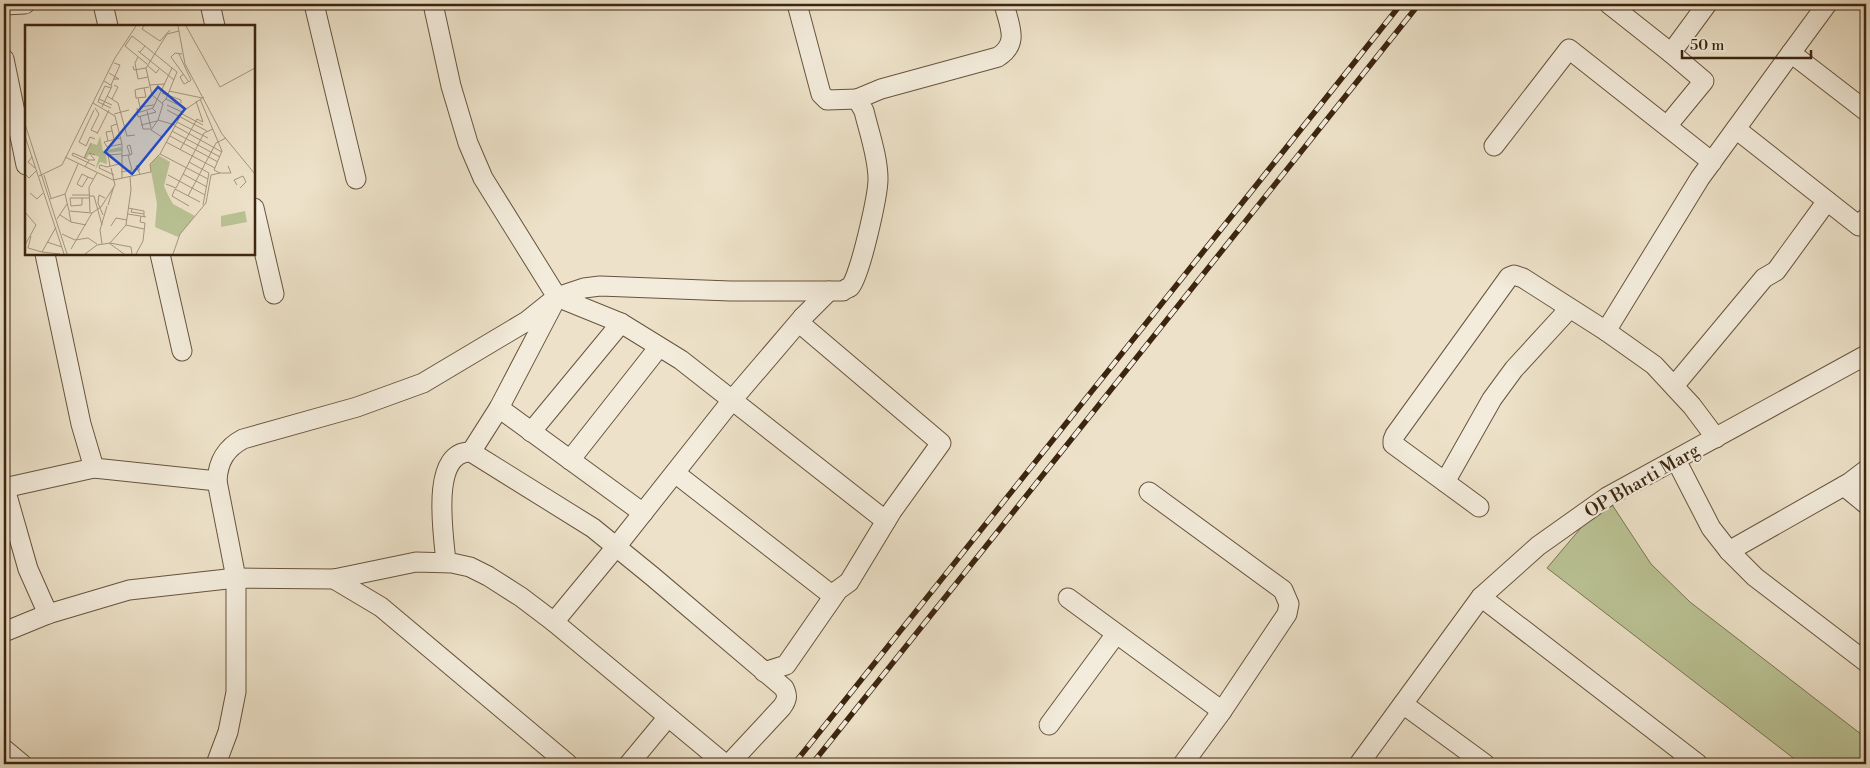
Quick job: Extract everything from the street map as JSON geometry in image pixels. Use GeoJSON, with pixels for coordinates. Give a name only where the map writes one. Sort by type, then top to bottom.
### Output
{"type":"FeatureCollection","features":[{"type":"Feature","properties":{"kind":"street"},"geometry":{"type":"LineString","coordinates":[[4,5],[25,4]]}},
{"type":"Feature","properties":{"kind":"street"},"geometry":{"type":"LineString","coordinates":[[103,4],[108,25]]}},
{"type":"Feature","properties":{"kind":"street"},"geometry":{"type":"LineString","coordinates":[[210,4],[215,25]]}},
{"type":"Feature","properties":{"kind":"street"},"geometry":{"type":"LineString","coordinates":[[314,4],[356,180]]}},
{"type":"Feature","properties":{"kind":"street"},"geometry":{"type":"LineString","coordinates":[[433,4],[451,86],[472,152],[483,178],[557,297],[620,323],[681,360],[886,521]]}},
{"type":"Feature","properties":{"kind":"street"},"geometry":{"type":"LineString","coordinates":[[797,4],[821,94],[827,100],[857,98],[882,89],[998,57],[1006,52],[1010,46],[1012,36],[1004,4]]}},
{"type":"Feature","properties":{"kind":"street"},"geometry":{"type":"LineString","coordinates":[[1609,4],[1672,53],[1704,81],[1667,126]]}},
{"type":"Feature","properties":{"kind":"street"},"geometry":{"type":"LineString","coordinates":[[1672,53],[1707,4]]}},
{"type":"Feature","properties":{"kind":"street"},"geometry":{"type":"LineString","coordinates":[[1606,331],[1700,178],[1827,4]]}},
{"type":"Feature","properties":{"kind":"street"},"geometry":{"type":"LineString","coordinates":[[1494,146],[1569,49],[1712,162]]}},
{"type":"Feature","properties":{"kind":"street"},"geometry":{"type":"LineString","coordinates":[[1791,53],[1866,111]]}},
{"type":"Feature","properties":{"kind":"street"},"geometry":{"type":"LineString","coordinates":[[4,59],[25,160]]}},
{"type":"Feature","properties":{"kind":"street"},"geometry":{"type":"LineString","coordinates":[[216,764],[228,732],[236,692],[236,578],[218,481],[218,469],[230,446],[243,439],[357,408],[424,383],[527,321],[557,297],[584,288],[600,286],[730,291],[843,291],[850,287],[856,277],[877,188],[877,168],[864,110],[857,98]]}},
{"type":"Feature","properties":{"kind":"street"},"geometry":{"type":"LineString","coordinates":[[1736,128],[1859,226],[1866,218]]}},
{"type":"Feature","properties":{"kind":"street"},"geometry":{"type":"LineString","coordinates":[[1674,386],[1764,278],[1776,271],[1827,201]]}},
{"type":"Feature","properties":{"kind":"street"},"geometry":{"type":"LineString","coordinates":[[255,212],[274,294]]}},
{"type":"Feature","properties":{"kind":"street"},"geometry":{"type":"LineString","coordinates":[[45,255],[81,424],[94,468]]}},
{"type":"Feature","properties":{"kind":"street"},"geometry":{"type":"LineString","coordinates":[[160,255],[182,351]]}},
{"type":"Feature","properties":{"kind":"street"},"geometry":{"type":"LineString","coordinates":[[1479,507],[1396,448],[1393,440],[1509,277],[1514,275],[1523,278],[1606,331],[1654,365],[1692,406],[1716,438]]}},
{"type":"Feature","properties":{"kind":"street"},"geometry":{"type":"LineString","coordinates":[[554,622],[733,399],[803,317],[829,291]]}},
{"type":"Feature","properties":{"kind":"street"},"geometry":{"type":"LineString","coordinates":[[471,452],[499,408],[557,297]]}},
{"type":"Feature","properties":{"kind":"street"},"geometry":{"type":"LineString","coordinates":[[1444,482],[1492,399],[1514,370],[1570,308]]}},
{"type":"Feature","properties":{"kind":"street"},"geometry":{"type":"LineString","coordinates":[[764,672],[786,665],[833,596],[850,582],[886,521],[941,444],[803,326],[801,321],[803,317]]}},
{"type":"Feature","properties":{"kind":"street"},"geometry":{"type":"LineString","coordinates":[[531,432],[620,323]]}},
{"type":"Feature","properties":{"kind":"street"},"geometry":{"type":"LineString","coordinates":[[570,460],[659,346]]}},
{"type":"Feature","properties":{"kind":"street","name":"OP Bharti Marg"},"geometry":{"type":"LineString","coordinates":[[1359,764],[1481,597],[1538,546],[1607,497],[1866,355]]}},
{"type":"Feature","properties":{"kind":"street"},"geometry":{"type":"LineString","coordinates":[[499,408],[643,513]]}},
{"type":"Feature","properties":{"kind":"street"},"geometry":{"type":"LineString","coordinates":[[446,562],[440,500],[443,484],[448,468],[456,456],[463,452],[471,452],[572,514],[616,547],[784,688],[787,700],[782,707],[729,764]]}},
{"type":"Feature","properties":{"kind":"street"},"geometry":{"type":"LineString","coordinates":[[1676,460],[1711,528],[1729,551],[1756,577],[1866,662]]}},
{"type":"Feature","properties":{"kind":"street"},"geometry":{"type":"LineString","coordinates":[[48,614],[28,569],[4,487],[94,468],[218,481]]}},
{"type":"Feature","properties":{"kind":"street"},"geometry":{"type":"LineString","coordinates":[[1729,551],[1844,486],[1866,470]]}},
{"type":"Feature","properties":{"kind":"street"},"geometry":{"type":"LineString","coordinates":[[675,473],[833,596]]}},
{"type":"Feature","properties":{"kind":"street"},"geometry":{"type":"LineString","coordinates":[[1844,486],[1866,504]]}},
{"type":"Feature","properties":{"kind":"street"},"geometry":{"type":"LineString","coordinates":[[1150,492],[1283,590],[1289,604],[1288,614],[1222,711],[1183,764]]}},
{"type":"Feature","properties":{"kind":"street"},"geometry":{"type":"LineString","coordinates":[[4,632],[48,614],[129,590],[236,578],[334,579],[416,562],[446,562],[470,567],[521,597],[554,622],[724,764]]}},
{"type":"Feature","properties":{"kind":"street"},"geometry":{"type":"LineString","coordinates":[[334,579],[381,607],[568,764]]}},
{"type":"Feature","properties":{"kind":"street"},"geometry":{"type":"LineString","coordinates":[[1481,597],[1698,764]]}},
{"type":"Feature","properties":{"kind":"street"},"geometry":{"type":"LineString","coordinates":[[1068,598],[1222,711]]}},
{"type":"Feature","properties":{"kind":"street"},"geometry":{"type":"LineString","coordinates":[[1049,725],[1116,634]]}},
{"type":"Feature","properties":{"kind":"street"},"geometry":{"type":"LineString","coordinates":[[1403,704],[1485,764]]}},
{"type":"Feature","properties":{"kind":"street"},"geometry":{"type":"LineString","coordinates":[[629,764],[668,717]]}},
{"type":"Feature","properties":{"kind":"street"},"geometry":{"type":"LineString","coordinates":[[4,749],[22,764]]}},
{"type":"Feature","properties":{"kind":"green space"},"geometry":{"type":"Polygon","coordinates":[[[1607,497],[1651,564],[1690,602],[1866,738],[1866,764],[1801,764],[1547,568],[1607,497]]]}},
{"type":"Feature","properties":{"kind":"railway"},"geometry":{"type":"LineString","coordinates":[[794,764],[1401,4]]}},
{"type":"Feature","properties":{"kind":"railway"},"geometry":{"type":"LineString","coordinates":[[812,764],[1419,4]]}}]}
